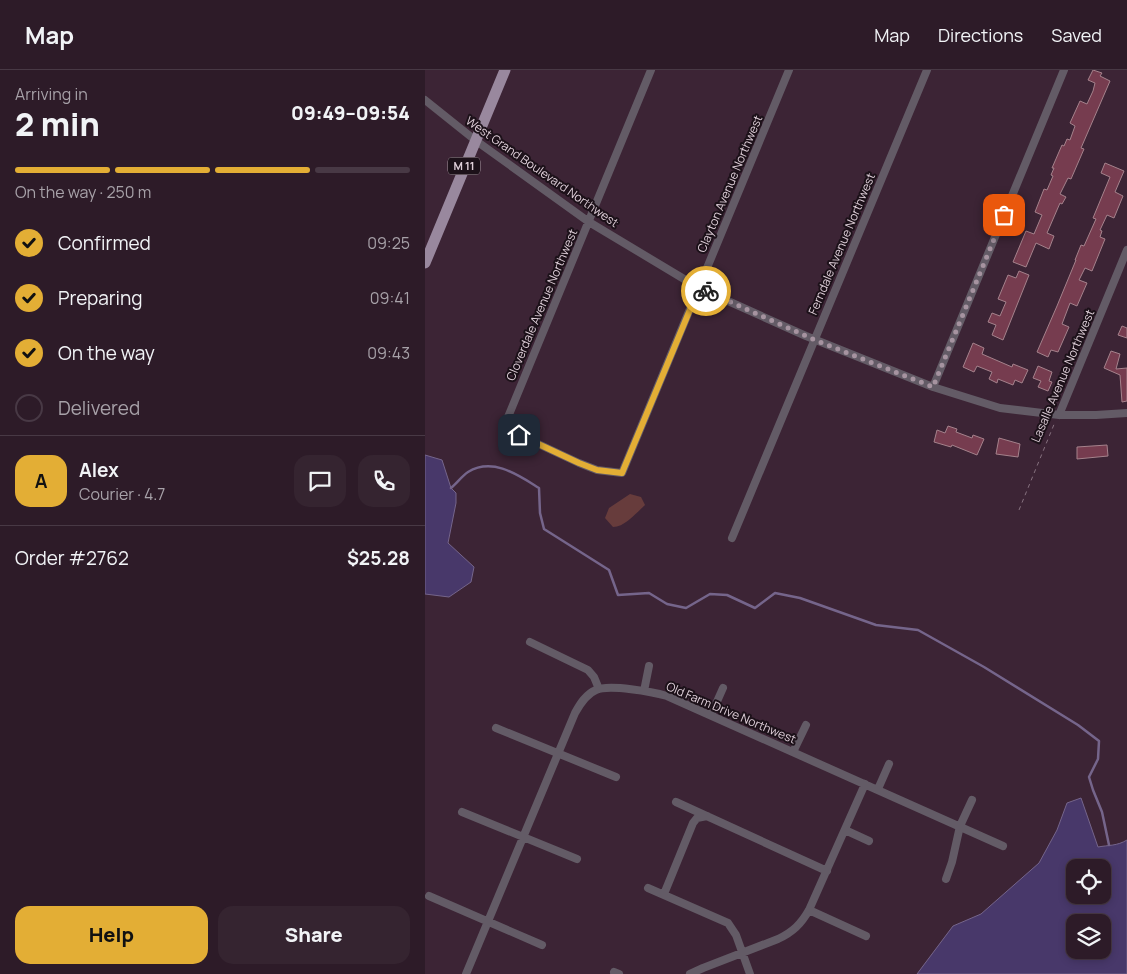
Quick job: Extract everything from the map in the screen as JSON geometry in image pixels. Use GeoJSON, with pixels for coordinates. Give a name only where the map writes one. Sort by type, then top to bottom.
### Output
{"type":"FeatureCollection","features":[{"type":"Feature","properties":{"kind":"main road","name":"M 11"},"geometry":{"type":"LineString","coordinates":[[425,263],[505,70]]}},
{"type":"Feature","properties":{"kind":"street","name":"Cloverdale Avenue Northwest"},"geometry":{"type":"LineString","coordinates":[[622,473],[597,470],[519,435],[509,426],[508,417],[651,70]]}},
{"type":"Feature","properties":{"kind":"street","name":"Clayton Avenue Northwest"},"geometry":{"type":"LineString","coordinates":[[622,473],[789,70]]}},
{"type":"Feature","properties":{"kind":"street","name":"Ferndale Avenue Northwest"},"geometry":{"type":"LineString","coordinates":[[732,538],[927,70]]}},
{"type":"Feature","properties":{"kind":"street"},"geometry":{"type":"LineString","coordinates":[[933,387],[1064,70]]}},
{"type":"Feature","properties":{"kind":"street","name":"West Grand Boulevard Northwest"},"geometry":{"type":"LineString","coordinates":[[425,100],[475,140],[589,222],[699,288],[815,340],[933,387],[1000,408],[1059,415],[1127,413]]}},
{"type":"Feature","properties":{"kind":"street","name":"Lasalle Avenue Northwest"},"geometry":{"type":"LineString","coordinates":[[1059,415],[1127,250]]}},
{"type":"Feature","properties":{"kind":"street"},"geometry":{"type":"LineString","coordinates":[[466,974],[579,706],[589,694],[599,689],[594,677],[588,670],[530,642]]}},
{"type":"Feature","properties":{"kind":"street"},"geometry":{"type":"LineString","coordinates":[[645,691],[649,666]]}},
{"type":"Feature","properties":{"kind":"street"},"geometry":{"type":"LineString","coordinates":[[711,715],[723,688]]}},
{"type":"Feature","properties":{"kind":"street","name":"Old Farm Drive Northwest"},"geometry":{"type":"LineString","coordinates":[[599,689],[645,691],[667,696],[1003,846]]}},
{"type":"Feature","properties":{"kind":"street"},"geometry":{"type":"LineString","coordinates":[[793,752],[806,725]]}},
{"type":"Feature","properties":{"kind":"street"},"geometry":{"type":"LineString","coordinates":[[496,728],[616,777]]}},
{"type":"Feature","properties":{"kind":"street"},"geometry":{"type":"LineString","coordinates":[[878,789],[889,764]]}},
{"type":"Feature","properties":{"kind":"street"},"geometry":{"type":"LineString","coordinates":[[691,974],[789,934],[800,925],[809,910],[865,784]]}},
{"type":"Feature","properties":{"kind":"street"},"geometry":{"type":"LineString","coordinates":[[946,879],[960,826],[972,800]]}},
{"type":"Feature","properties":{"kind":"street"},"geometry":{"type":"LineString","coordinates":[[676,802],[827,870]]}},
{"type":"Feature","properties":{"kind":"street"},"geometry":{"type":"LineString","coordinates":[[462,812],[577,859]]}},
{"type":"Feature","properties":{"kind":"street"},"geometry":{"type":"LineString","coordinates":[[664,894],[693,823],[697,818],[707,816]]}},
{"type":"Feature","properties":{"kind":"street"},"geometry":{"type":"LineString","coordinates":[[845,830],[869,841]]}},
{"type":"Feature","properties":{"kind":"street"},"geometry":{"type":"LineString","coordinates":[[648,888],[728,924],[734,930],[750,974]]}},
{"type":"Feature","properties":{"kind":"street"},"geometry":{"type":"LineString","coordinates":[[429,896],[542,945]]}},
{"type":"Feature","properties":{"kind":"street"},"geometry":{"type":"LineString","coordinates":[[809,910],[866,936]]}},
{"type":"Feature","properties":{"kind":"path","name":"Lasalle Avenue Northwest"},"geometry":{"type":"LineString","coordinates":[[1019,510],[1059,415]]}},
{"type":"Feature","properties":{"kind":"shaded area"},"geometry":{"type":"Polygon","coordinates":[[[425,455],[442,460],[451,488],[456,493],[456,503],[448,543],[474,567],[471,582],[449,597],[425,594],[425,455]]]}},
{"type":"Feature","properties":{"kind":"shaded area"},"geometry":{"type":"Polygon","coordinates":[[[630,494],[641,497],[645,505],[622,525],[613,527],[605,518],[609,508],[630,494]]]}},
{"type":"Feature","properties":{"kind":"shaded area"},"geometry":{"type":"Polygon","coordinates":[[[1081,798],[1098,847],[1127,840],[1127,974],[917,974],[953,926],[981,914],[1039,863],[1057,830],[1067,803],[1081,798]]]}},
{"type":"Feature","properties":{"kind":"building"},"geometry":{"type":"Polygon","coordinates":[[[1093,70],[1102,73],[1100,76],[1110,81],[1081,148],[1084,149],[1071,179],[1068,178],[1060,194],[1066,197],[1062,204],[1060,203],[1047,233],[1054,236],[1049,249],[1036,243],[1026,267],[1013,262],[1026,231],[1034,234],[1042,215],[1035,212],[1044,189],[1047,190],[1053,176],[1051,175],[1054,168],[1052,168],[1062,145],[1064,146],[1067,139],[1070,140],[1075,126],[1070,123],[1080,101],[1087,104],[1093,91],[1095,83],[1088,80],[1093,70]]]}},
{"type":"Feature","properties":{"kind":"building"},"geometry":{"type":"Polygon","coordinates":[[[1105,163],[1124,171],[1115,192],[1123,196],[1114,218],[1107,215],[1100,230],[1102,231],[1100,237],[1105,239],[1092,271],[1085,268],[1079,280],[1087,283],[1077,306],[1070,303],[1062,324],[1069,327],[1058,352],[1051,350],[1048,357],[1037,352],[1081,245],[1084,246],[1096,219],[1093,218],[1110,177],[1101,173],[1105,163]]]}},
{"type":"Feature","properties":{"kind":"building"},"geometry":{"type":"Polygon","coordinates":[[[1019,271],[1029,275],[1003,340],[992,335],[996,325],[988,322],[992,313],[1000,316],[1006,302],[998,299],[1008,275],[1016,278],[1019,271]]]}},
{"type":"Feature","properties":{"kind":"building"},"geometry":{"type":"Polygon","coordinates":[[[1122,326],[1127,328],[1127,338],[1118,335],[1122,326]]]}},
{"type":"Feature","properties":{"kind":"building"},"geometry":{"type":"Polygon","coordinates":[[[973,343],[984,348],[982,354],[1012,367],[1013,364],[1028,370],[1022,383],[1015,380],[1013,385],[998,379],[997,383],[989,379],[992,372],[977,366],[974,372],[963,367],[973,343]]]}},
{"type":"Feature","properties":{"kind":"building"},"geometry":{"type":"Polygon","coordinates":[[[1111,351],[1120,354],[1116,369],[1127,368],[1127,401],[1122,402],[1120,375],[1104,368],[1111,351]]]}},
{"type":"Feature","properties":{"kind":"building"},"geometry":{"type":"Polygon","coordinates":[[[1038,366],[1052,372],[1049,381],[1052,382],[1048,391],[1038,387],[1041,381],[1033,378],[1038,366]]]}},
{"type":"Feature","properties":{"kind":"building"},"geometry":{"type":"Polygon","coordinates":[[[948,426],[957,429],[956,432],[972,438],[973,435],[984,439],[977,455],[952,445],[951,447],[934,442],[937,430],[945,433],[948,426]]]}},
{"type":"Feature","properties":{"kind":"building"},"geometry":{"type":"Polygon","coordinates":[[[999,438],[1020,444],[1018,457],[996,454],[999,438]]]}},
{"type":"Feature","properties":{"kind":"building"},"geometry":{"type":"Polygon","coordinates":[[[1107,445],[1108,456],[1077,459],[1077,447],[1107,445]]]}},
{"type":"Feature","properties":{"kind":"waterway"},"geometry":{"type":"LineString","coordinates":[[451,488],[468,472],[487,466],[514,473],[539,488],[540,513],[544,529],[609,570],[618,595],[649,593],[667,604],[686,608],[710,594],[727,595],[755,608],[775,593],[800,598],[876,625],[918,630],[984,667],[1078,725],[1099,741],[1098,759],[1089,777],[1102,812],[1109,845]]}},
{"type":"Feature","properties":{"kind":"way so far"},"geometry":{"type":"LineString","coordinates":[[706,291],[815,340],[933,387],[1004,215]]}},
{"type":"Feature","properties":{"kind":"route"},"geometry":{"type":"LineString","coordinates":[[519,435],[597,470],[622,473],[699,288],[706,291]]}}]}
